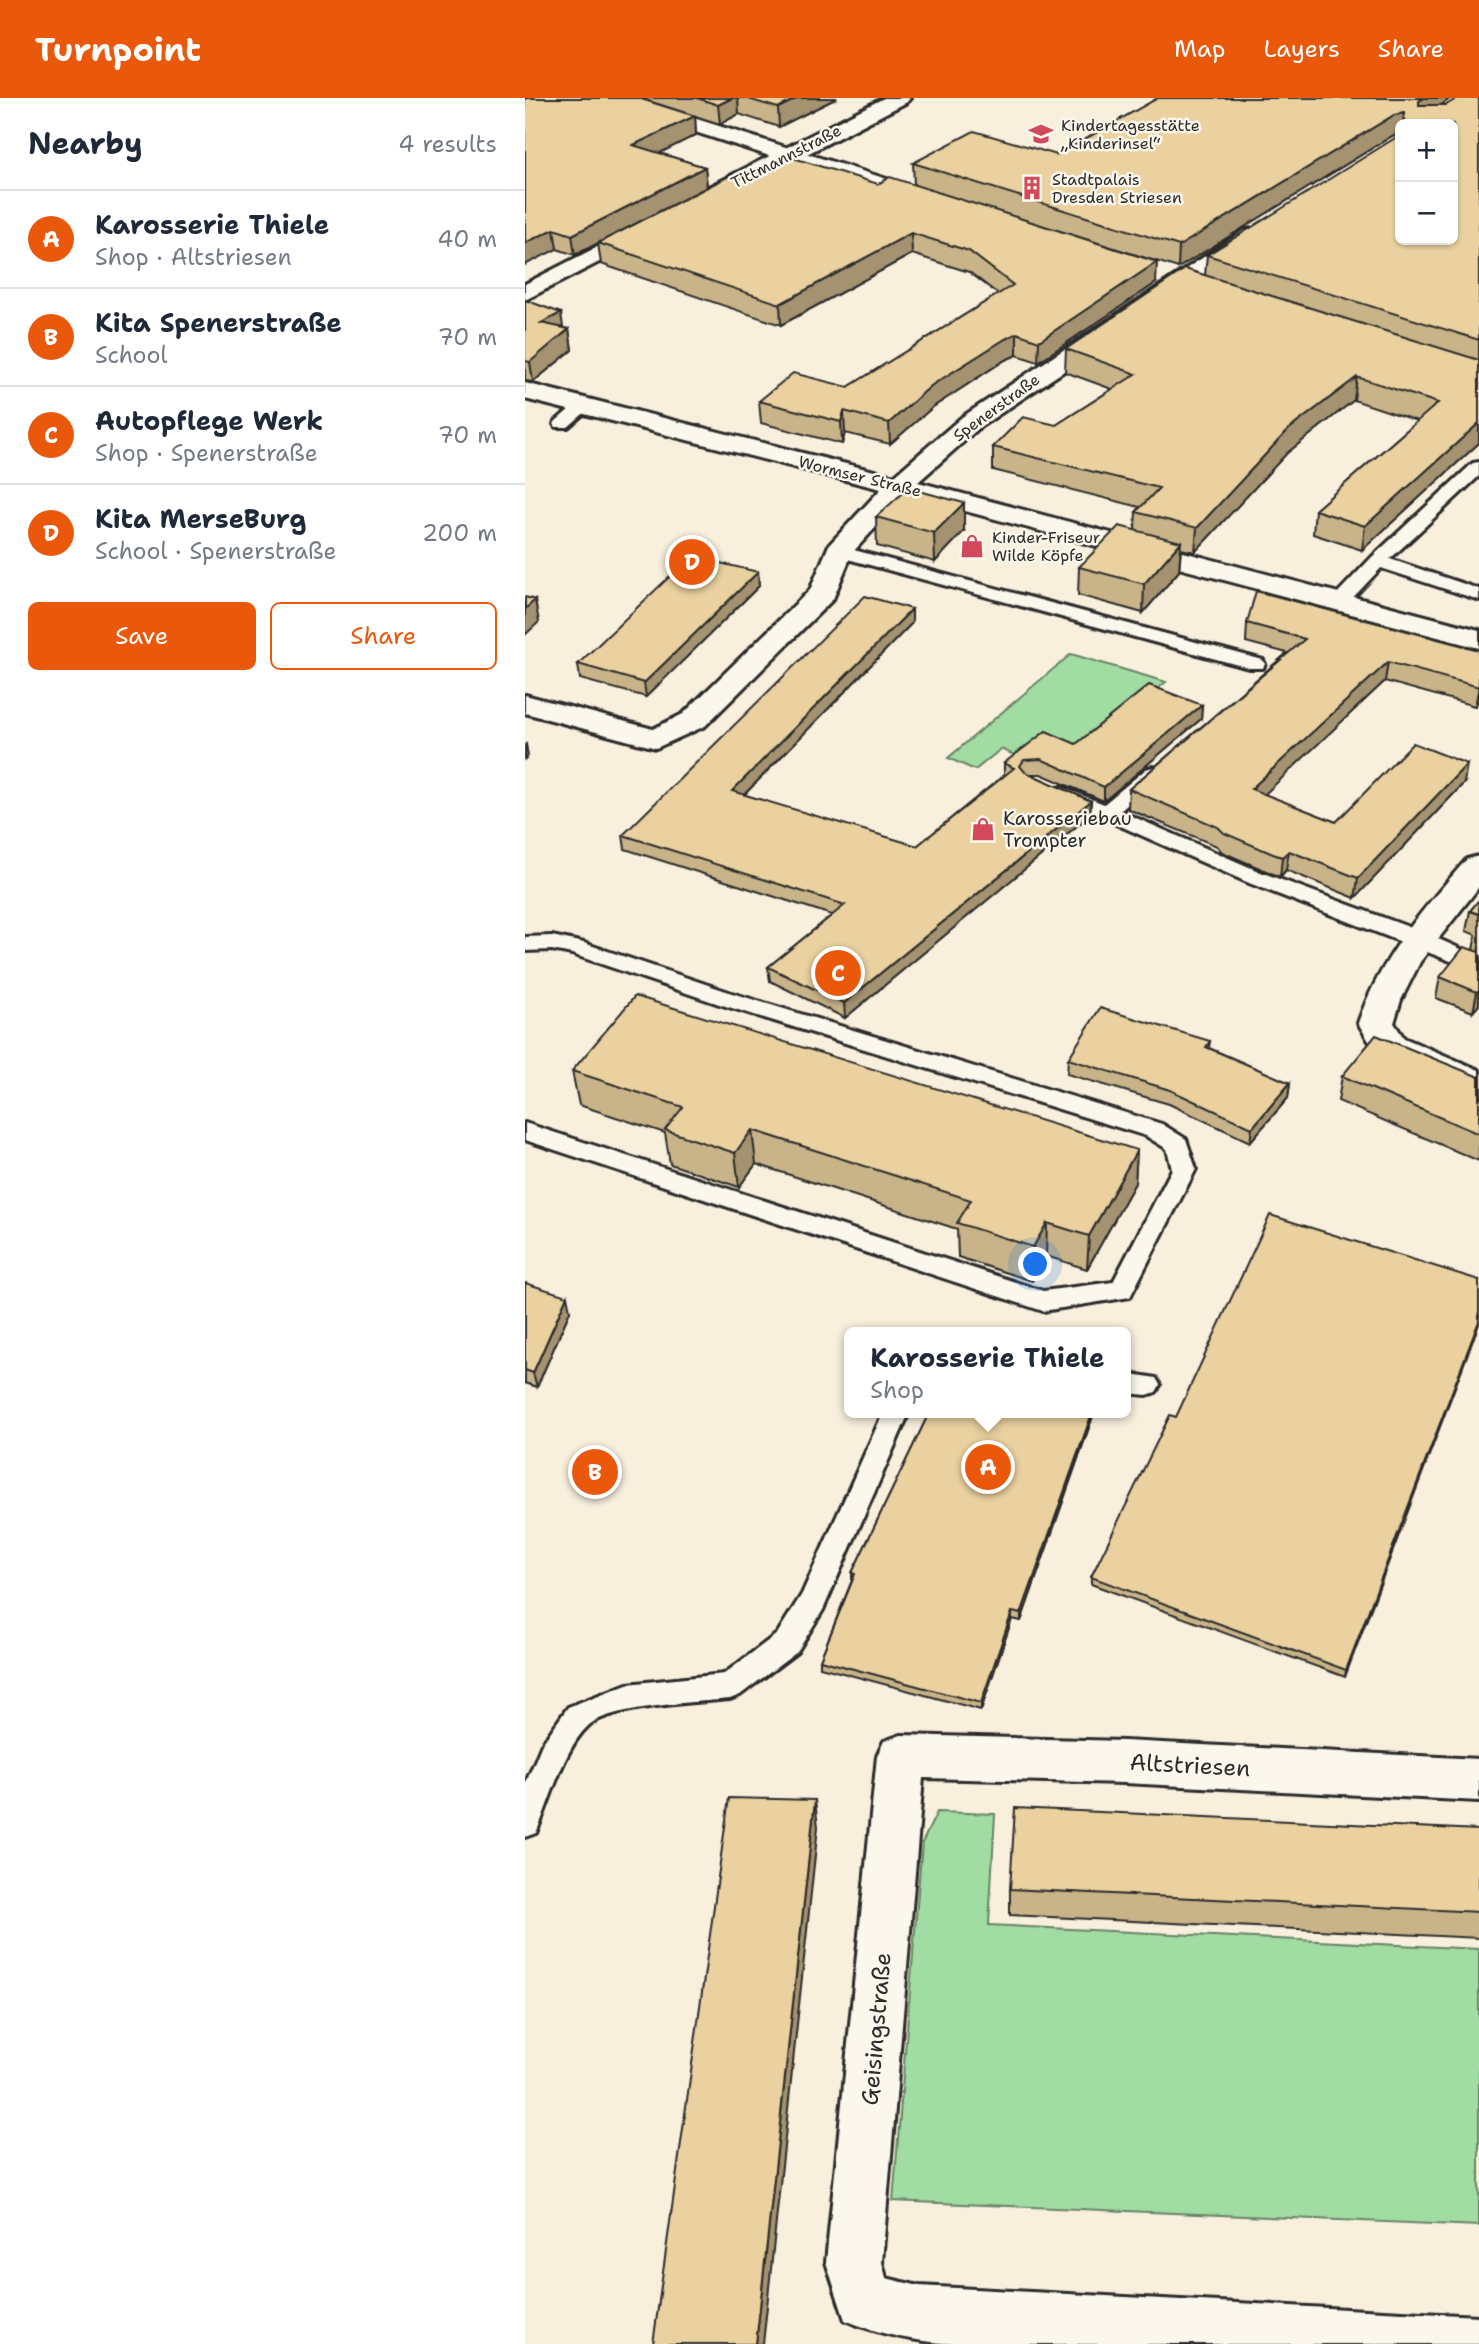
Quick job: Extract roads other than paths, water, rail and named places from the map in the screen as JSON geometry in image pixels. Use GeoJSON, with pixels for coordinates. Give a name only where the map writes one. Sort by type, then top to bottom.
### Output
{"type":"FeatureCollection","features":[{"type":"Feature","properties":{"kind":"street"},"geometry":{"type":"LineString","coordinates":[[609,98],[933,201]]}},
{"type":"Feature","properties":{"kind":"street","name":"Tittmannstraße"},"geometry":{"type":"LineString","coordinates":[[680,211],[900,98]]}},
{"type":"Feature","properties":{"kind":"street"},"geometry":{"type":"LineString","coordinates":[[525,293],[659,222]]}},
{"type":"Feature","properties":{"kind":"street","name":"Spenerstraße"},"geometry":{"type":"LineString","coordinates":[[525,704],[656,739],[694,720],[823,593],[839,551],[899,485],[971,422],[1180,280],[1273,222]]}},
{"type":"Feature","properties":{"kind":"street"},"geometry":{"type":"LineString","coordinates":[[1155,272],[1207,288]]}},
{"type":"Feature","properties":{"kind":"street","name":"Wormser Straße"},"geometry":{"type":"LineString","coordinates":[[525,391],[899,485],[1339,602],[1477,635]]}},
{"type":"Feature","properties":{"kind":"street"},"geometry":{"type":"LineString","coordinates":[[1479,866],[1417,938],[1383,998],[1376,1023],[1391,1047],[1479,1084]]}},
{"type":"Feature","properties":{"kind":"street","name":"Altstriesen"},"geometry":{"type":"LineString","coordinates":[[901,1756],[1124,1762],[1479,1780]]}},
{"type":"Feature","properties":{"kind":"street","name":"Geisingstraße"},"geometry":{"type":"LineString","coordinates":[[901,1756],[854,2262],[865,2300],[919,2314],[1478,2344]]}},
{"type":"Feature","properties":{"kind":"lane"},"geometry":{"type":"LineString","coordinates":[[562,424],[583,406]]}},
{"type":"Feature","properties":{"kind":"lane"},"geometry":{"type":"LineString","coordinates":[[1339,602],[1378,561],[1479,467]]}},
{"type":"Feature","properties":{"kind":"lane"},"geometry":{"type":"LineString","coordinates":[[839,551],[1256,664]]}},
{"type":"Feature","properties":{"kind":"lane"},"geometry":{"type":"LineString","coordinates":[[1378,561],[1479,595]]}},
{"type":"Feature","properties":{"kind":"lane"},"geometry":{"type":"LineString","coordinates":[[1105,813],[1166,762]]}},
{"type":"Feature","properties":{"kind":"lane"},"geometry":{"type":"LineString","coordinates":[[1045,785],[1255,878],[1417,938],[1479,965]]}},
{"type":"Feature","properties":{"kind":"lane"},"geometry":{"type":"LineString","coordinates":[[525,944],[552,943],[576,948],[727,999],[1154,1130],[1178,1145],[1184,1169],[1121,1290],[1043,1301],[525,1131]]}},
{"type":"Feature","properties":{"kind":"lane"},"geometry":{"type":"LineString","coordinates":[[525,1823],[553,1754],[578,1716],[627,1697],[730,1686],[787,1643],[813,1601],[894,1418]]}},
{"type":"Feature","properties":{"kind":"place","name":"Kindertagesstätte „Kinderinsel“"},"geometry":{"type":"Point","coordinates":[1041,134]}},
{"type":"Feature","properties":{"kind":"place","name":"Stadtpalais Dresden Striesen"},"geometry":{"type":"Point","coordinates":[1032,188]}},
{"type":"Feature","properties":{"kind":"place","name":"Kinder-Friseur Wilde Köpfe"},"geometry":{"type":"Point","coordinates":[972,546]}},
{"type":"Feature","properties":{"kind":"place","name":"Kita MerseBurg"},"geometry":{"type":"Point","coordinates":[692,562]}},
{"type":"Feature","properties":{"kind":"place","name":"Karosseriebau Trompter"},"geometry":{"type":"Point","coordinates":[983,829]}},
{"type":"Feature","properties":{"kind":"place","name":"Autopflege Werk"},"geometry":{"type":"Point","coordinates":[838,973]}},
{"type":"Feature","properties":{"kind":"place","name":"Karosserie Thiele"},"geometry":{"type":"Point","coordinates":[988,1467]}},
{"type":"Feature","properties":{"kind":"place","name":"Kita Spenerstraße"},"geometry":{"type":"Point","coordinates":[595,1472]}}]}
